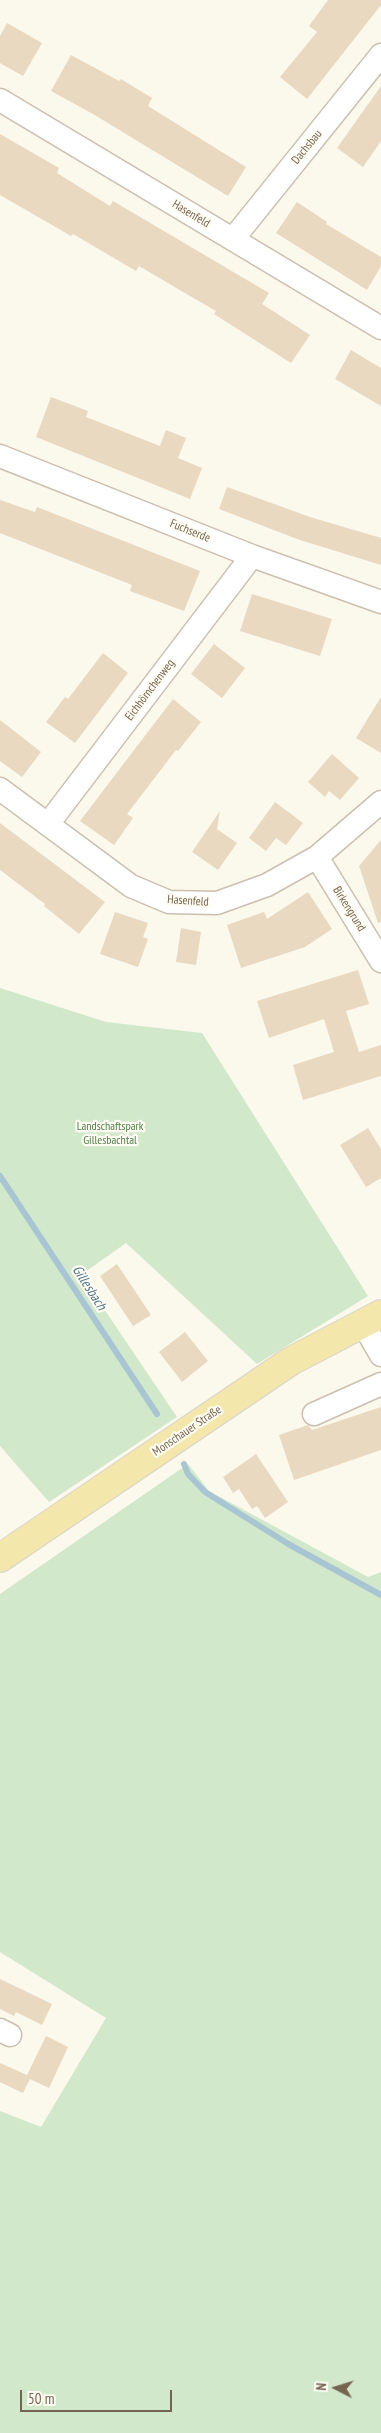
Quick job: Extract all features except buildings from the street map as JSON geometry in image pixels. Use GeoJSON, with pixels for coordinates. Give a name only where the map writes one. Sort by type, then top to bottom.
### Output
{"type":"FeatureCollection","features":[{"type":"Feature","properties":{"kind":"main road","name":"Monschauer Straße"},"geometry":{"type":"LineString","coordinates":[[0,1558],[291,1361],[372,1319]]}},
{"type":"Feature","properties":{"kind":"street","name":"Dachsbau"},"geometry":{"type":"LineString","coordinates":[[233,239],[381,55]]}},
{"type":"Feature","properties":{"kind":"street","name":"Hasenfeld"},"geometry":{"type":"LineString","coordinates":[[0,100],[381,328]]}},
{"type":"Feature","properties":{"kind":"street","name":"Fuchserde"},"geometry":{"type":"LineString","coordinates":[[0,456],[252,556],[381,602]]}},
{"type":"Feature","properties":{"kind":"street","name":"Eichhörnchenweg"},"geometry":{"type":"LineString","coordinates":[[48,824],[252,556]]}},
{"type":"Feature","properties":{"kind":"street","name":"Hasenfeld"},"geometry":{"type":"LineString","coordinates":[[0,789],[130,886],[169,902],[217,903],[267,885],[317,857],[381,802]]}},
{"type":"Feature","properties":{"kind":"street","name":"Birkengrund"},"geometry":{"type":"LineString","coordinates":[[317,857],[381,961]]}},
{"type":"Feature","properties":{"kind":"street"},"geometry":{"type":"LineString","coordinates":[[372,1319],[381,1355]]}},
{"type":"Feature","properties":{"kind":"street"},"geometry":{"type":"LineString","coordinates":[[314,1414],[381,1384]]}},
{"type":"Feature","properties":{"kind":"green space","name":"Landschaftspark Gillesbachtal"},"geometry":{"type":"Polygon","coordinates":[[[0,988],[106,1022],[202,1033],[368,1296],[257,1364],[126,1243],[81,1275],[177,1417],[49,1502],[0,1446],[0,988]]]}},
{"type":"Feature","properties":{"kind":"green space"},"geometry":{"type":"Polygon","coordinates":[[[188,1464],[209,1491],[368,1577],[381,1572],[381,2433],[0,2433],[0,2111],[41,2127],[106,2018],[0,1952],[0,1594],[188,1464]]]}},
{"type":"Feature","properties":{"kind":"waterway","name":"Gillesbach"},"geometry":{"type":"LineString","coordinates":[[0,1176],[157,1414]]}},
{"type":"Feature","properties":{"kind":"waterway","name":"Gillesbach"},"geometry":{"type":"LineString","coordinates":[[184,1464],[188,1474],[205,1492],[290,1545],[381,1595]]}}]}
